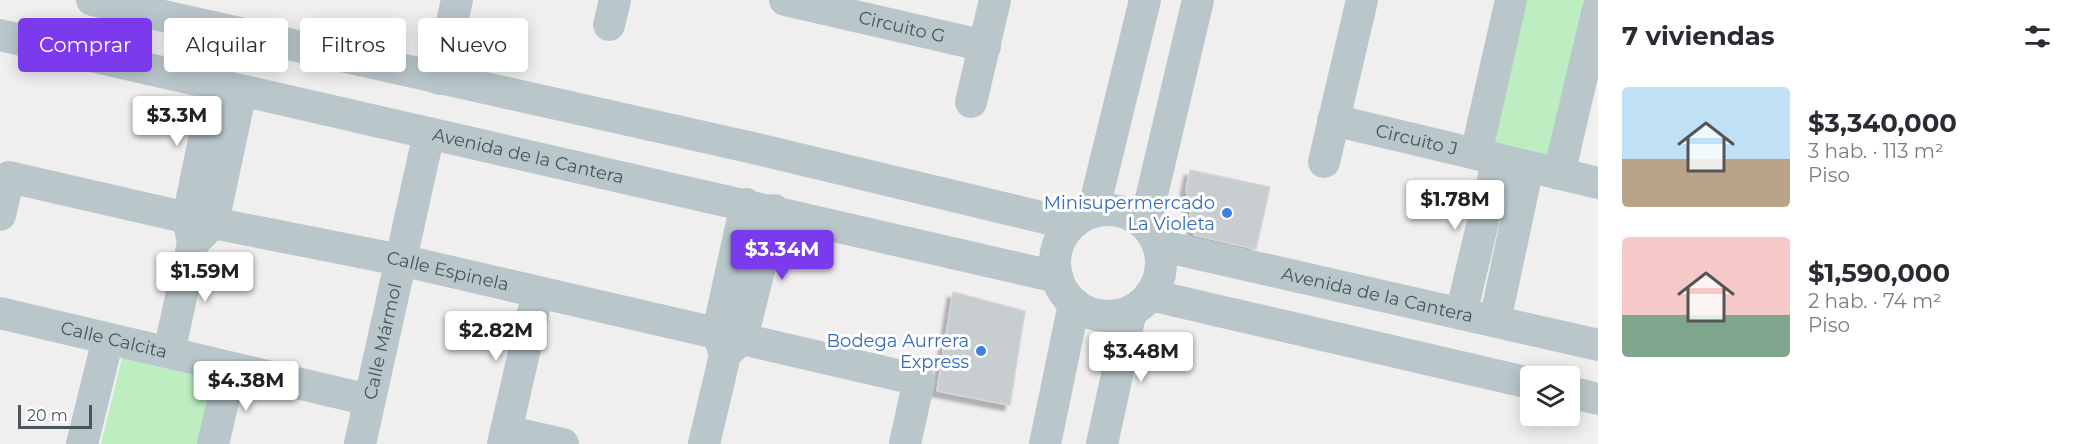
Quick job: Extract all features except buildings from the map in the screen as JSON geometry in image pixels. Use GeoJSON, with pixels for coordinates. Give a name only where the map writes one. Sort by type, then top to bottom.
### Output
{"type":"FeatureCollection","features":[{"type":"Feature","properties":{"kind":"street"},"geometry":{"type":"LineString","coordinates":[[92,0],[439,79],[1081,218],[1111,210],[1129,214],[1151,235],[1161,262],[1158,279],[1141,303],[1102,444]]}},
{"type":"Feature","properties":{"kind":"street"},"geometry":{"type":"LineString","coordinates":[[439,79],[457,0]]}},
{"type":"Feature","properties":{"kind":"street","name":"Circuito G"},"geometry":{"type":"LineString","coordinates":[[785,0],[850,8],[985,46]]}},
{"type":"Feature","properties":{"kind":"street"},"geometry":{"type":"LineString","coordinates":[[971,102],[995,0]]}},
{"type":"Feature","properties":{"kind":"street"},"geometry":{"type":"LineString","coordinates":[[1145,0],[1081,218],[1059,242],[1055,259],[1057,277],[1063,292],[1074,304],[1102,316],[1117,315],[1141,303],[1520,381]]}},
{"type":"Feature","properties":{"kind":"street"},"geometry":{"type":"LineString","coordinates":[[1151,235],[1198,0]]}},
{"type":"Feature","properties":{"kind":"street"},"geometry":{"type":"LineString","coordinates":[[1324,162],[1362,0]]}},
{"type":"Feature","properties":{"kind":"street"},"geometry":{"type":"LineString","coordinates":[[1461,314],[1511,0]]}},
{"type":"Feature","properties":{"kind":"street"},"geometry":{"type":"LineString","coordinates":[[1559,174],[1598,8]]}},
{"type":"Feature","properties":{"kind":"street","name":"Avenida de la Cantera"},"geometry":{"type":"LineString","coordinates":[[0,35],[760,207],[1057,277]]}},
{"type":"Feature","properties":{"kind":"street"},"geometry":{"type":"LineString","coordinates":[[169,352],[228,88]]}},
{"type":"Feature","properties":{"kind":"street","name":"Circuito J"},"geometry":{"type":"LineString","coordinates":[[1333,120],[1598,183]]}},
{"type":"Feature","properties":{"kind":"street","name":"Calle Mármol"},"geometry":{"type":"LineString","coordinates":[[360,444],[429,133]]}},
{"type":"Feature","properties":{"kind":"street"},"geometry":{"type":"LineString","coordinates":[[1495,321],[1528,167]]}},
{"type":"Feature","properties":{"kind":"street","name":"Calle Espinela"},"geometry":{"type":"LineString","coordinates":[[0,215],[9,177],[198,228],[400,260],[538,292],[728,342],[919,380],[905,444]]}},
{"type":"Feature","properties":{"kind":"street"},"geometry":{"type":"LineString","coordinates":[[704,444],[760,207]]}},
{"type":"Feature","properties":{"kind":"street","name":"Avenida de la Cantera"},"geometry":{"type":"LineString","coordinates":[[1151,235],[1461,314],[1598,345]]}},
{"type":"Feature","properties":{"kind":"street"},"geometry":{"type":"LineString","coordinates":[[538,292],[504,437],[563,444]]}},
{"type":"Feature","properties":{"kind":"street"},"geometry":{"type":"LineString","coordinates":[[1045,444],[1074,304]]}},
{"type":"Feature","properties":{"kind":"street","name":"Calle Calcita"},"geometry":{"type":"LineString","coordinates":[[0,313],[369,400]]}},
{"type":"Feature","properties":{"kind":"street"},"geometry":{"type":"LineString","coordinates":[[82,444],[108,339]]}},
{"type":"Feature","properties":{"kind":"street"},"geometry":{"type":"LineString","coordinates":[[213,444],[231,368]]}},
{"type":"Feature","properties":{"kind":"street"},"geometry":{"type":"LineString","coordinates":[[1580,395],[1598,399]]}},
{"type":"Feature","properties":{"kind":"green space"},"geometry":{"type":"Polygon","coordinates":[[[1525,0],[1583,0],[1545,168],[1490,156],[1525,0]]]}},
{"type":"Feature","properties":{"kind":"green space"},"geometry":{"type":"Polygon","coordinates":[[[122,358],[216,381],[201,444],[101,444],[122,358]]]}},
{"type":"Feature","properties":{"kind":"place","name":"Minisupermercado La Violeta"},"geometry":{"type":"Point","coordinates":[1227,213]}},
{"type":"Feature","properties":{"kind":"place","name":"Bodega Aurrera Express"},"geometry":{"type":"Point","coordinates":[981,351]}}]}
